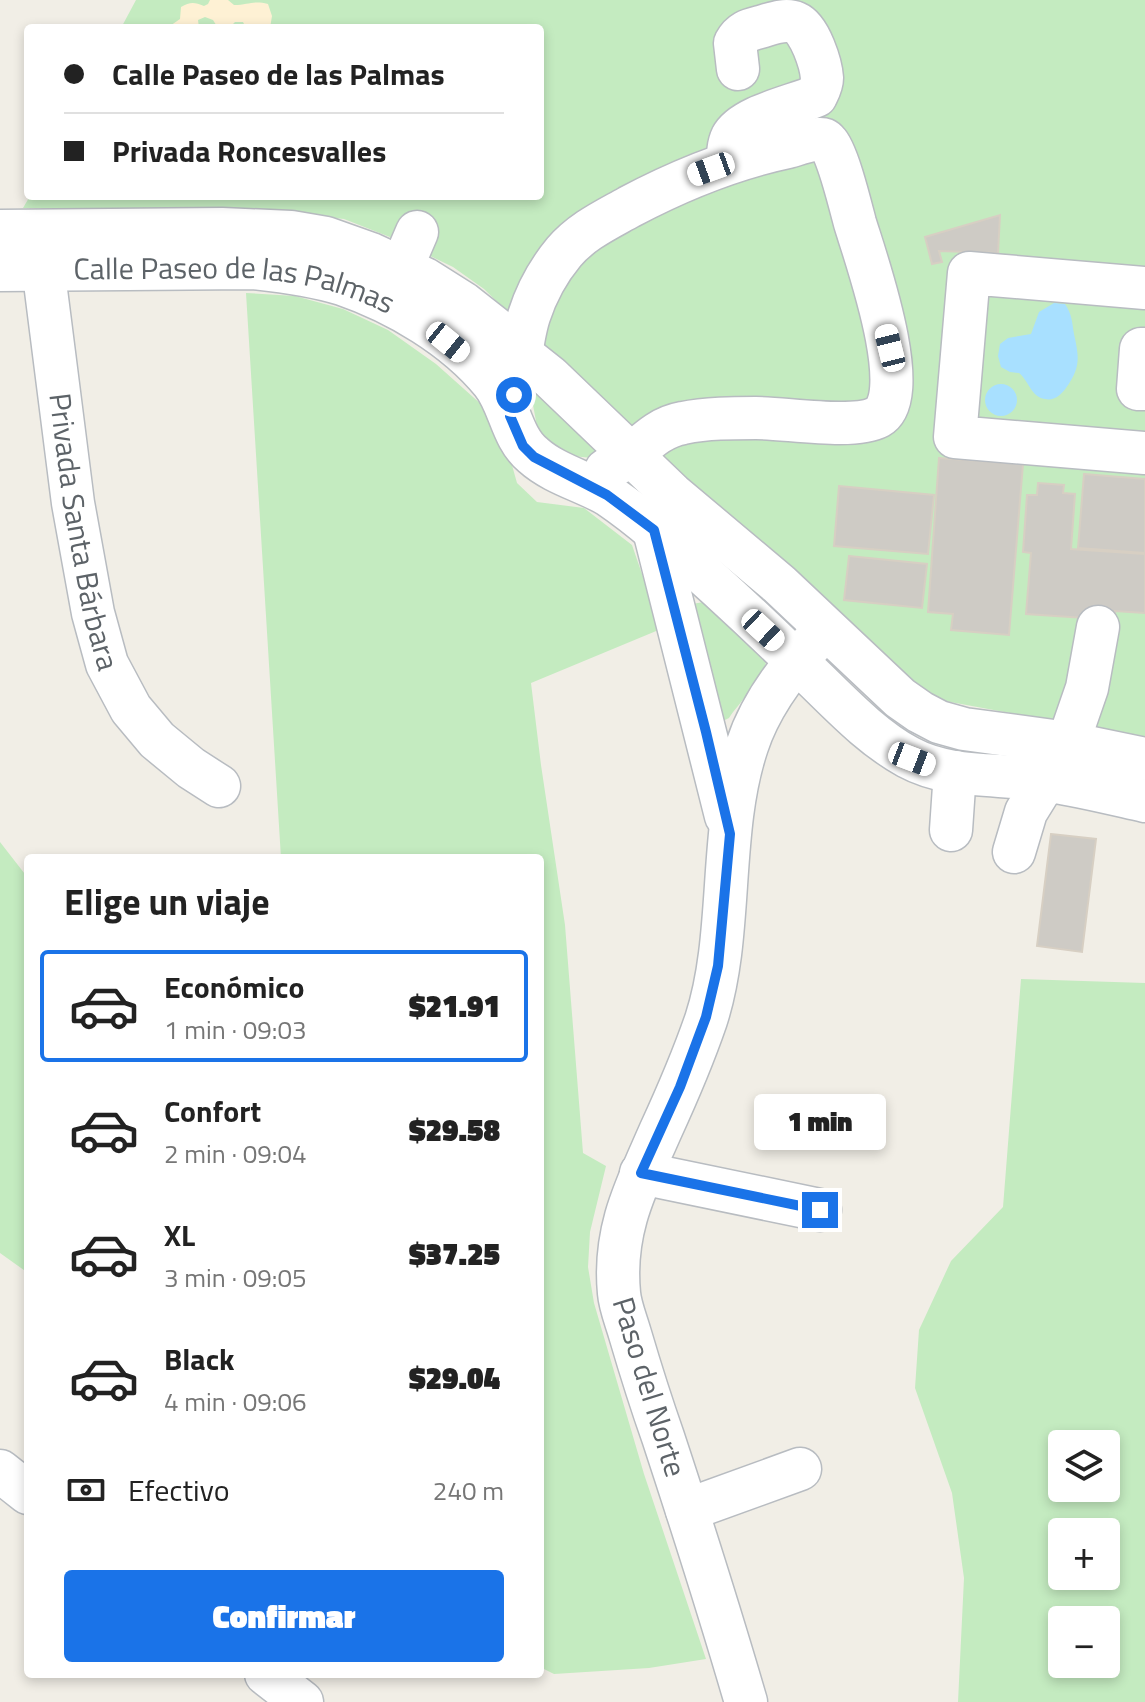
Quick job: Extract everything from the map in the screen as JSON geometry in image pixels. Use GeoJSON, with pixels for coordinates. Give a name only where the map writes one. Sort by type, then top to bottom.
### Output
{"type":"FeatureCollection","features":[{"type":"Feature","properties":{"kind":"street"},"geometry":{"type":"LineString","coordinates":[[712,168],[741,126],[816,96],[821,88],[822,77],[810,40],[795,22],[785,21],[745,30],[735,43],[738,69]]}},
{"type":"Feature","properties":{"kind":"street"},"geometry":{"type":"LineString","coordinates":[[510,416],[529,316],[550,273],[564,252],[581,236],[601,222],[712,168],[817,139],[831,145],[890,348],[891,385],[885,410],[879,416],[846,422],[757,418],[682,423],[652,436],[631,455],[604,471],[578,481]]}},
{"type":"Feature","properties":{"kind":"street","name":"Calle Paseo de las Palmas"},"geometry":{"type":"LineString","coordinates":[[0,270],[27,244],[222,229],[291,232],[410,250],[425,279],[496,329],[672,494],[779,584],[900,698],[920,712],[939,722],[964,729],[1068,743],[1145,759]]}},
{"type":"Feature","properties":{"kind":"street","name":"Calle Paseo de las Palmas"},"geometry":{"type":"LineString","coordinates":[[27,244],[292,273],[339,283],[367,294],[407,314],[475,364],[495,385],[523,446],[534,457],[607,495],[654,530],[894,749],[912,759],[955,772],[1050,780],[1145,801]]}},
{"type":"Feature","properties":{"kind":"street","name":"Privada Santa Bárbara"},"geometry":{"type":"LineString","coordinates":[[27,244],[57,386],[73,503],[93,613],[107,664],[131,709],[157,740],[219,786]]}},
{"type":"Feature","properties":{"kind":"street"},"geometry":{"type":"LineString","coordinates":[[1145,288],[969,273],[955,437],[1145,453]]}},
{"type":"Feature","properties":{"kind":"street"},"geometry":{"type":"LineString","coordinates":[[1145,349],[1141,349],[1138,389],[1145,389]]}},
{"type":"Feature","properties":{"kind":"street"},"geometry":{"type":"LineString","coordinates":[[654,530],[730,834]]}},
{"type":"Feature","properties":{"kind":"street","name":"Paso del Norte"},"geometry":{"type":"LineString","coordinates":[[746,1702],[619,1296],[618,1256],[625,1214],[680,1087],[706,1017],[718,966],[730,834],[747,746],[762,711],[796,660],[826,627]]}},
{"type":"Feature","properties":{"kind":"street"},"geometry":{"type":"LineString","coordinates":[[1014,852],[1026,812],[1050,780],[1068,743],[1087,688],[1098,627]]}},
{"type":"Feature","properties":{"kind":"street"},"geometry":{"type":"LineString","coordinates":[[951,830],[955,772]]}},
{"type":"Feature","properties":{"kind":"street"},"geometry":{"type":"LineString","coordinates":[[641,1173],[820,1210]]}},
{"type":"Feature","properties":{"kind":"street"},"geometry":{"type":"LineString","coordinates":[[687,1510],[800,1469]]}},
{"type":"Feature","properties":{"kind":"street"},"geometry":{"type":"LineString","coordinates":[[0,1471],[24,1490]]}},
{"type":"Feature","properties":{"kind":"street"},"geometry":{"type":"LineString","coordinates":[[271,1678],[302,1702]]}},
{"type":"Feature","properties":{"kind":"green space"},"geometry":{"type":"Polygon","coordinates":[[[136,0],[1145,0],[1145,738],[934,699],[580,383],[484,289],[453,267],[395,239],[344,219],[288,213],[23,208],[28,200],[544,200],[544,24],[123,24],[136,0]]]}},
{"type":"Feature","properties":{"kind":"green space"},"geometry":{"type":"Polygon","coordinates":[[[246,293],[295,296],[343,309],[388,330],[436,364],[482,405],[506,444],[517,483],[537,502],[584,508],[632,545],[661,629],[531,683],[565,925],[583,1153],[606,1166],[590,1232],[588,1267],[594,1303],[644,1474],[706,1659],[649,1668],[554,1674],[544,1669],[544,854],[281,854],[246,293]]]}},
{"type":"Feature","properties":{"kind":"green space"},"geometry":{"type":"Polygon","coordinates":[[[541,382],[608,443],[592,458],[553,454],[538,432],[533,405],[534,393],[541,382]]]}},
{"type":"Feature","properties":{"kind":"green space"},"geometry":{"type":"Polygon","coordinates":[[[704,602],[767,655],[763,670],[752,687],[729,718],[721,722],[692,604],[704,602]]]}},
{"type":"Feature","properties":{"kind":"green space"},"geometry":{"type":"Polygon","coordinates":[[[0,842],[24,873],[24,1270],[0,1253],[0,842]]]}},
{"type":"Feature","properties":{"kind":"green space"},"geometry":{"type":"Polygon","coordinates":[[[1021,979],[1145,983],[1145,1702],[958,1702],[964,1578],[952,1493],[915,1388],[919,1330],[951,1261],[1003,1207],[1021,979]]]}},
{"type":"Feature","properties":{"kind":"sand"},"geometry":{"type":"Polygon","coordinates":[[[210,0],[228,0],[234,5],[268,4],[271,24],[216,24],[205,17],[198,20],[198,24],[173,24],[180,19],[181,7],[192,3],[208,4],[210,0]]]}},
{"type":"Feature","properties":{"kind":"water"},"geometry":{"type":"Polygon","coordinates":[[[1054,303],[1065,304],[1069,311],[1078,362],[1064,391],[1048,399],[1036,395],[1019,373],[1001,367],[998,356],[1000,344],[1008,338],[1031,334],[1039,312],[1054,303]]]}},
{"type":"Feature","properties":{"kind":"water"},"geometry":{"type":"Polygon","coordinates":[[[1001,384],[1012,389],[1017,400],[1012,411],[1001,416],[990,411],[985,400],[990,389],[1001,384]]]}},
{"type":"Feature","properties":{"kind":"building"},"geometry":{"type":"Polygon","coordinates":[[[1000,215],[998,253],[939,251],[942,262],[932,264],[925,237],[1000,215]]]}},
{"type":"Feature","properties":{"kind":"building"},"geometry":{"type":"Polygon","coordinates":[[[939,458],[1023,464],[1009,635],[951,630],[953,614],[928,612],[939,458]]]}},
{"type":"Feature","properties":{"kind":"building"},"geometry":{"type":"Polygon","coordinates":[[[1084,474],[1145,479],[1145,553],[1078,548],[1084,474]]]}},
{"type":"Feature","properties":{"kind":"building"},"geometry":{"type":"Polygon","coordinates":[[[1038,483],[1064,485],[1063,493],[1075,494],[1071,549],[1145,554],[1145,613],[1115,611],[1115,620],[1026,614],[1031,553],[1023,552],[1027,495],[1037,495],[1038,483]]]}},
{"type":"Feature","properties":{"kind":"building"},"geometry":{"type":"Polygon","coordinates":[[[839,486],[934,495],[928,554],[834,546],[839,486]]]}},
{"type":"Feature","properties":{"kind":"building"},"geometry":{"type":"Polygon","coordinates":[[[849,556],[927,564],[922,608],[844,600],[849,556]]]}},
{"type":"Feature","properties":{"kind":"building"},"geometry":{"type":"Polygon","coordinates":[[[1051,834],[1096,839],[1082,952],[1037,946],[1051,834]]]}},
{"type":"Feature","properties":{"kind":"route"},"geometry":{"type":"LineString","coordinates":[[514,395],[510,416],[523,446],[534,457],[607,495],[654,530],[730,834],[718,966],[706,1017],[680,1087],[641,1173],[820,1210]]}}]}
